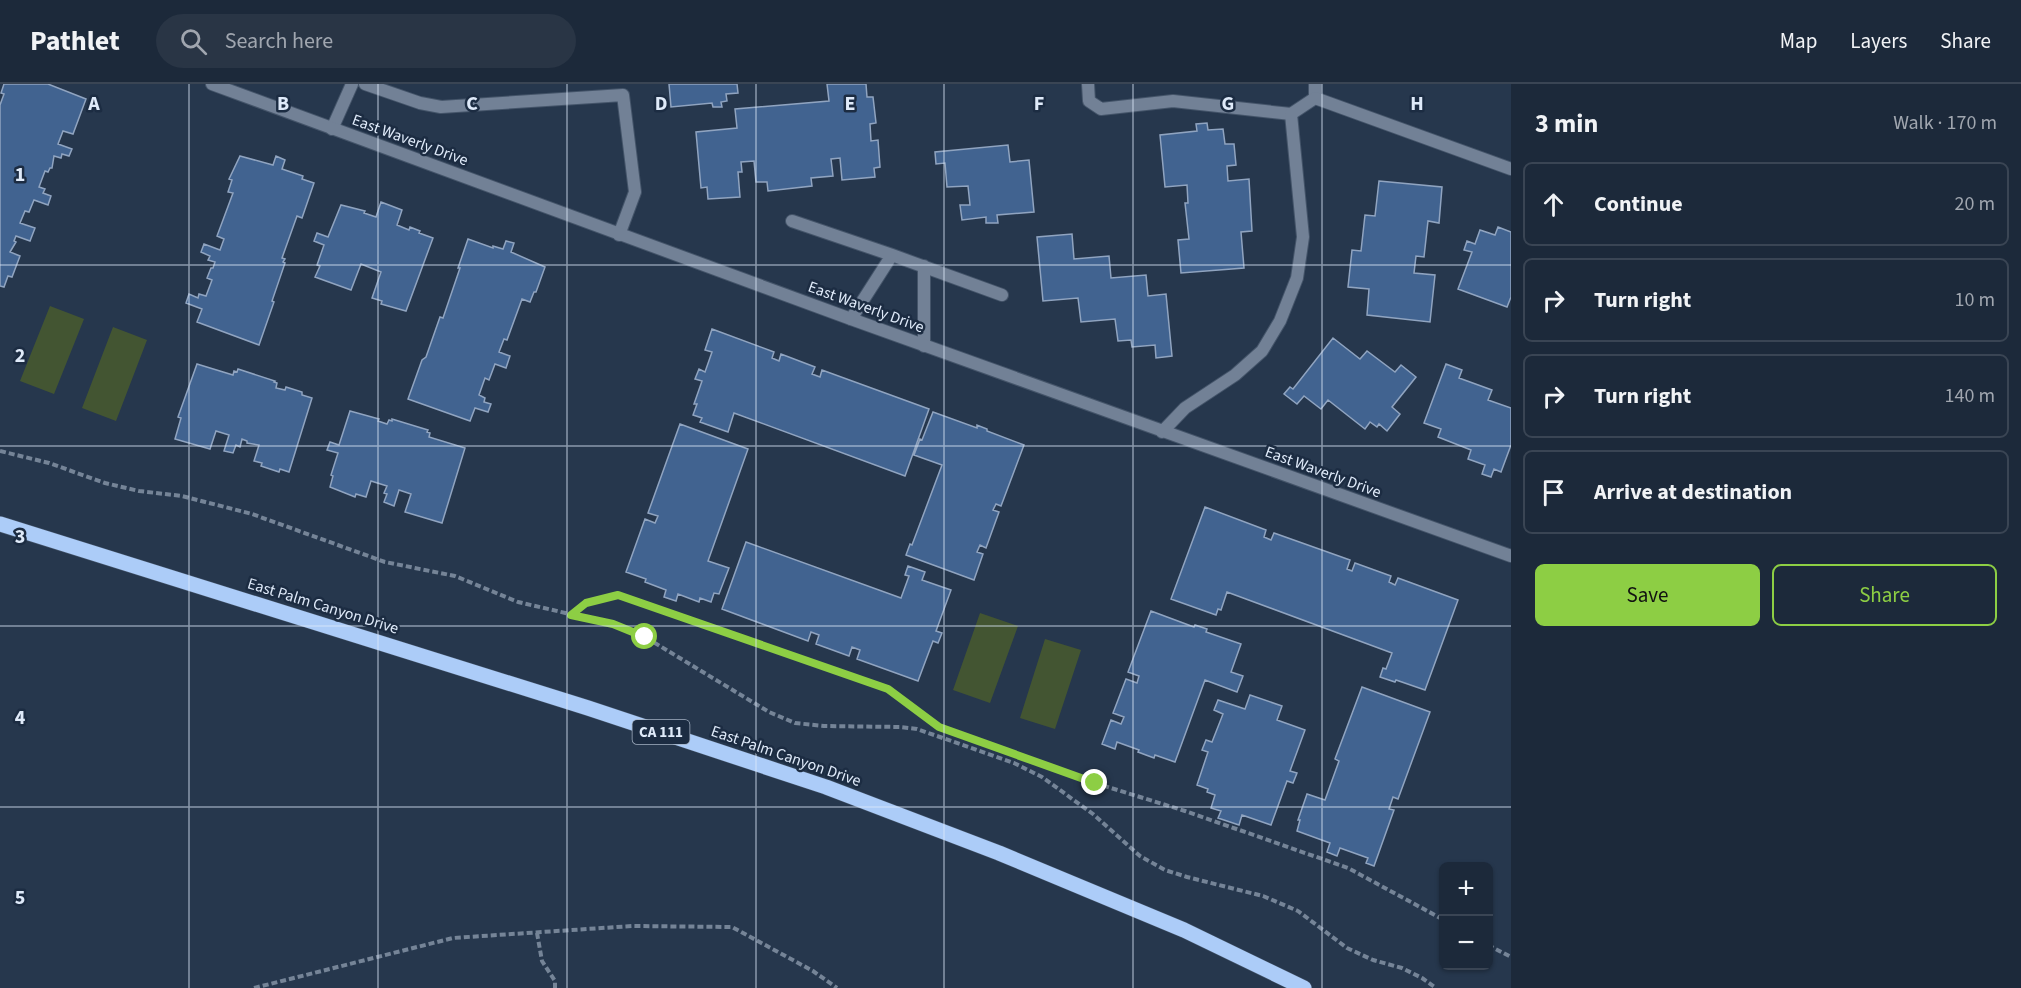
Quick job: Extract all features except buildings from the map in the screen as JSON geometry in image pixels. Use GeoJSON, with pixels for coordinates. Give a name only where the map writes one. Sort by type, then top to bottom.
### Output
{"type":"FeatureCollection","features":[{"type":"Feature","properties":{"kind":"main road","name":"East Palm Canyon Drive"},"geometry":{"type":"LineString","coordinates":[[0,524],[577,705],[826,787],[999,853],[1173,925],[1304,988]]}},
{"type":"Feature","properties":{"kind":"street","name":"East Waverly Drive"},"geometry":{"type":"LineString","coordinates":[[212,84],[924,346],[1511,556]]}},
{"type":"Feature","properties":{"kind":"street"},"geometry":{"type":"LineString","coordinates":[[332,129],[352,84]]}},
{"type":"Feature","properties":{"kind":"street"},"geometry":{"type":"LineString","coordinates":[[365,84],[420,103],[441,107],[623,95],[635,192],[620,235]]}},
{"type":"Feature","properties":{"kind":"street"},"geometry":{"type":"LineString","coordinates":[[1088,84],[1089,101],[1101,109],[1173,101],[1291,114],[1315,98]]}},
{"type":"Feature","properties":{"kind":"street"},"geometry":{"type":"LineString","coordinates":[[1315,84],[1315,98]]}},
{"type":"Feature","properties":{"kind":"street"},"geometry":{"type":"LineString","coordinates":[[1315,98],[1511,169]]}},
{"type":"Feature","properties":{"kind":"street"},"geometry":{"type":"LineString","coordinates":[[1162,432],[1185,408],[1235,375],[1262,351],[1280,321],[1297,278],[1303,237],[1291,114]]}},
{"type":"Feature","properties":{"kind":"street"},"geometry":{"type":"LineString","coordinates":[[792,221],[1002,295]]}},
{"type":"Feature","properties":{"kind":"street"},"geometry":{"type":"LineString","coordinates":[[851,319],[892,255]]}},
{"type":"Feature","properties":{"kind":"street"},"geometry":{"type":"LineString","coordinates":[[924,266],[924,346]]}},
{"type":"Feature","properties":{"kind":"path"},"geometry":{"type":"LineString","coordinates":[[0,451],[49,463],[105,483],[139,491],[182,496],[252,514],[385,562],[455,576],[518,602],[613,624],[645,637],[768,712],[795,723],[917,729],[1014,763],[1042,777],[1093,814],[1140,856],[1165,870],[1187,878],[1263,896],[1298,911],[1347,948],[1373,960],[1402,968],[1436,988]]}},
{"type":"Feature","properties":{"kind":"path"},"geometry":{"type":"LineString","coordinates":[[571,615],[586,603],[618,595],[888,689],[939,727],[1095,783],[1185,811],[1348,868],[1439,918]]}},
{"type":"Feature","properties":{"kind":"path"},"geometry":{"type":"LineString","coordinates":[[254,988],[453,938],[632,926],[732,927],[813,971],[837,988]]}},
{"type":"Feature","properties":{"kind":"path"},"geometry":{"type":"LineString","coordinates":[[537,933],[542,961],[555,981],[555,988]]}},
{"type":"Feature","properties":{"kind":"path"},"geometry":{"type":"LineString","coordinates":[[1493,948],[1511,957]]}},
{"type":"Feature","properties":{"kind":"green space"},"geometry":{"type":"Polygon","coordinates":[[[50,306],[84,319],[54,394],[20,381],[50,306]]]}},
{"type":"Feature","properties":{"kind":"green space"},"geometry":{"type":"Polygon","coordinates":[[[113,327],[147,340],[116,421],[82,408],[113,327]]]}},
{"type":"Feature","properties":{"kind":"green space"},"geometry":{"type":"Polygon","coordinates":[[[980,613],[1018,626],[990,703],[953,690],[980,613]]]}},
{"type":"Feature","properties":{"kind":"green space"},"geometry":{"type":"Polygon","coordinates":[[[1045,639],[1081,650],[1055,729],[1020,718],[1045,639]]]}},
{"type":"Feature","properties":{"kind":"route"},"geometry":{"type":"LineString","coordinates":[[645,637],[613,624],[571,615],[586,603],[618,595],[888,689],[939,727],[1095,783]]}}]}
